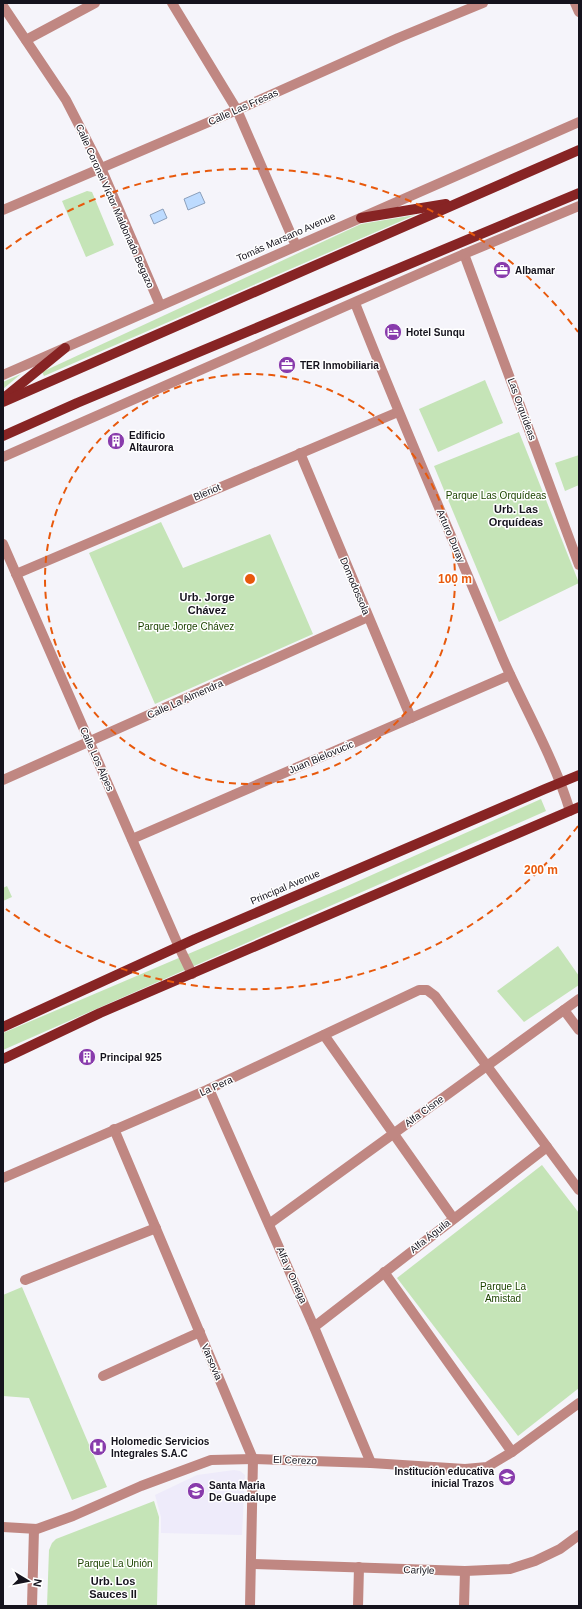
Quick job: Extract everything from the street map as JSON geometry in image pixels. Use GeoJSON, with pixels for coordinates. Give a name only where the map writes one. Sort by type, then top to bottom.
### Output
{"type":"FeatureCollection","features":[{"type":"Feature","properties":{"kind":"main road"},"geometry":{"type":"LineString","coordinates":[[3,400],[579,150]]}},
{"type":"Feature","properties":{"kind":"main road"},"geometry":{"type":"LineString","coordinates":[[3,436],[77,403],[579,192]]}},
{"type":"Feature","properties":{"kind":"main road"},"geometry":{"type":"LineString","coordinates":[[361,218],[462,201]]}},
{"type":"Feature","properties":{"kind":"main road"},"geometry":{"type":"LineString","coordinates":[[3,400],[65,348]]}},
{"type":"Feature","properties":{"kind":"main road","name":"Principal Avenue"},"geometry":{"type":"LineString","coordinates":[[3,1027],[179,947],[579,775]]}},
{"type":"Feature","properties":{"kind":"main road"},"geometry":{"type":"LineString","coordinates":[[3,1058],[96,1015],[574,809]]}},
{"type":"Feature","properties":{"kind":"street"},"geometry":{"type":"LineString","coordinates":[[26,40],[96,3]]}},
{"type":"Feature","properties":{"kind":"street"},"geometry":{"type":"LineString","coordinates":[[172,3],[237,110],[296,246]]}},
{"type":"Feature","properties":{"kind":"street","name":"Calle Las Fresas"},"geometry":{"type":"LineString","coordinates":[[3,210],[237,110],[398,38],[483,3]]}},
{"type":"Feature","properties":{"kind":"street"},"geometry":{"type":"LineString","coordinates":[[575,3],[579,12]]}},
{"type":"Feature","properties":{"kind":"street","name":"Calle Coronel Víctor Maldonado Begazo"},"geometry":{"type":"LineString","coordinates":[[3,6],[66,100],[101,168],[160,305]]}},
{"type":"Feature","properties":{"kind":"street","name":"Tomás Marsano Avenue"},"geometry":{"type":"LineString","coordinates":[[3,375],[579,122]]}},
{"type":"Feature","properties":{"kind":"street"},"geometry":{"type":"LineString","coordinates":[[3,457],[464,254],[579,206]]}},
{"type":"Feature","properties":{"kind":"street","name":"Las Orquídeas"},"geometry":{"type":"LineString","coordinates":[[464,254],[579,564]]}},
{"type":"Feature","properties":{"kind":"street","name":"Arturo Duray"},"geometry":{"type":"LineString","coordinates":[[355,303],[398,412],[510,675],[574,809]]}},
{"type":"Feature","properties":{"kind":"street","name":"Bleriot"},"geometry":{"type":"LineString","coordinates":[[16,574],[398,412]]}},
{"type":"Feature","properties":{"kind":"street","name":"Domodossola"},"geometry":{"type":"LineString","coordinates":[[300,453],[411,718]]}},
{"type":"Feature","properties":{"kind":"street","name":"Calle Los Alpes"},"geometry":{"type":"LineString","coordinates":[[3,544],[192,974]]}},
{"type":"Feature","properties":{"kind":"street","name":"Calle La Almendra"},"geometry":{"type":"LineString","coordinates":[[3,780],[368,617]]}},
{"type":"Feature","properties":{"kind":"street","name":"Juan Bielovucic"},"geometry":{"type":"LineString","coordinates":[[132,839],[510,675]]}},
{"type":"Feature","properties":{"kind":"street","name":"La Pera"},"geometry":{"type":"LineString","coordinates":[[3,1178],[209,1089],[419,990],[427,990],[435,996],[486,1065]]}},
{"type":"Feature","properties":{"kind":"street","name":"Alfa Cisne"},"geometry":{"type":"LineString","coordinates":[[269,1224],[486,1065],[579,999]]}},
{"type":"Feature","properties":{"kind":"street"},"geometry":{"type":"LineString","coordinates":[[564,1010],[579,1030]]}},
{"type":"Feature","properties":{"kind":"street"},"geometry":{"type":"LineString","coordinates":[[324,1035],[453,1218]]}},
{"type":"Feature","properties":{"kind":"street"},"geometry":{"type":"LineString","coordinates":[[486,1065],[579,1190]]}},
{"type":"Feature","properties":{"kind":"street","name":"Alfa y Omega"},"geometry":{"type":"LineString","coordinates":[[209,1089],[314,1327],[371,1462]]}},
{"type":"Feature","properties":{"kind":"street","name":"Varsovia"},"geometry":{"type":"LineString","coordinates":[[114,1129],[253,1459],[250,1606]]}},
{"type":"Feature","properties":{"kind":"street","name":"Alfa Águila"},"geometry":{"type":"LineString","coordinates":[[314,1327],[453,1218],[547,1147]]}},
{"type":"Feature","properties":{"kind":"street"},"geometry":{"type":"LineString","coordinates":[[24,1280],[156,1228]]}},
{"type":"Feature","properties":{"kind":"street"},"geometry":{"type":"LineString","coordinates":[[384,1272],[512,1452]]}},
{"type":"Feature","properties":{"kind":"street"},"geometry":{"type":"LineString","coordinates":[[103,1376],[200,1332]]}},
{"type":"Feature","properties":{"kind":"street","name":"El Cerezo"},"geometry":{"type":"LineString","coordinates":[[3,1527],[37,1529],[73,1516],[141,1486],[211,1460],[253,1459],[371,1462],[465,1470],[487,1467],[512,1452],[579,1403]]}},
{"type":"Feature","properties":{"kind":"street"},"geometry":{"type":"LineString","coordinates":[[32,1606],[34,1529]]}},
{"type":"Feature","properties":{"kind":"street","name":"Carlyle"},"geometry":{"type":"LineString","coordinates":[[251,1564],[465,1571],[510,1569],[529,1563],[560,1549],[579,1535]]}},
{"type":"Feature","properties":{"kind":"street"},"geometry":{"type":"LineString","coordinates":[[358,1606],[359,1567]]}},
{"type":"Feature","properties":{"kind":"street"},"geometry":{"type":"LineString","coordinates":[[464,1606],[465,1571]]}},
{"type":"Feature","properties":{"kind":"shaded area"},"geometry":{"type":"Polygon","coordinates":[[[234,1470],[240,1471],[245,1475],[242,1535],[161,1533],[161,1517],[155,1495],[197,1475],[234,1470]]]}},
{"type":"Feature","properties":{"kind":"green space"},"geometry":{"type":"Polygon","coordinates":[[[87,191],[92,192],[114,245],[86,257],[62,201],[87,191]]]}},
{"type":"Feature","properties":{"kind":"green space"},"geometry":{"type":"Polygon","coordinates":[[[415,215],[44,376],[42,372],[361,224],[415,215]]]}},
{"type":"Feature","properties":{"kind":"green space"},"geometry":{"type":"Polygon","coordinates":[[[21,374],[3,389],[3,382],[21,374]]]}},
{"type":"Feature","properties":{"kind":"green space"},"geometry":{"type":"Polygon","coordinates":[[[485,380],[503,423],[438,452],[419,409],[485,380]]]}},
{"type":"Feature","properties":{"kind":"green space","name":"Parque Las Orquídeas"},"geometry":{"type":"Polygon","coordinates":[[[519,432],[579,583],[499,622],[434,466],[519,432]]]}},
{"type":"Feature","properties":{"kind":"green space"},"geometry":{"type":"Polygon","coordinates":[[[579,455],[579,485],[565,491],[555,463],[579,455]]]}},
{"type":"Feature","properties":{"kind":"green space","name":"Parque Jorge Chávez"},"geometry":{"type":"Polygon","coordinates":[[[161,522],[183,568],[270,534],[313,634],[155,704],[89,553],[161,522]]]}},
{"type":"Feature","properties":{"kind":"green space"},"geometry":{"type":"Polygon","coordinates":[[[541,799],[546,811],[3,1050],[3,1033],[345,887],[541,799]]]}},
{"type":"Feature","properties":{"kind":"green space"},"geometry":{"type":"Polygon","coordinates":[[[7,886],[12,897],[3,901],[3,888],[7,886]]]}},
{"type":"Feature","properties":{"kind":"green space"},"geometry":{"type":"Polygon","coordinates":[[[558,946],[579,976],[579,985],[524,1022],[497,991],[558,946]]]}},
{"type":"Feature","properties":{"kind":"green space","name":"Parque La Amistad"},"geometry":{"type":"Polygon","coordinates":[[[542,1165],[579,1213],[579,1388],[518,1436],[397,1278],[542,1165]]]}},
{"type":"Feature","properties":{"kind":"green space"},"geometry":{"type":"Polygon","coordinates":[[[22,1287],[107,1487],[72,1500],[29,1398],[3,1396],[3,1295],[22,1287]]]}},
{"type":"Feature","properties":{"kind":"green space","name":"Parque La Unión"},"geometry":{"type":"Polygon","coordinates":[[[154,1501],[159,1517],[157,1606],[47,1606],[49,1550],[52,1543],[56,1539],[154,1501]]]}},
{"type":"Feature","properties":{"kind":"water"},"geometry":{"type":"Polygon","coordinates":[[[200,192],[205,203],[188,210],[184,199],[200,192]]]}},
{"type":"Feature","properties":{"kind":"water"},"geometry":{"type":"Polygon","coordinates":[[[163,209],[167,218],[154,224],[150,215],[163,209]]]}},
{"type":"Feature","properties":{"kind":"place","name":"Albamar"},"geometry":{"type":"Point","coordinates":[502,270]}},
{"type":"Feature","properties":{"kind":"place","name":"Hotel Sunqu"},"geometry":{"type":"Point","coordinates":[393,332]}},
{"type":"Feature","properties":{"kind":"place","name":"TER Inmobiliaria"},"geometry":{"type":"Point","coordinates":[287,365]}},
{"type":"Feature","properties":{"kind":"place","name":"Edificio Altaurora"},"geometry":{"type":"Point","coordinates":[116,441]}},
{"type":"Feature","properties":{"kind":"place","name":"Principal 925"},"geometry":{"type":"Point","coordinates":[87,1057]}},
{"type":"Feature","properties":{"kind":"place","name":"Holomedic Servicios Integrales S.A.C"},"geometry":{"type":"Point","coordinates":[98,1447]}},
{"type":"Feature","properties":{"kind":"place","name":"Institución educativa inicial Trazos"},"geometry":{"type":"Point","coordinates":[507,1477]}},
{"type":"Feature","properties":{"kind":"place","name":"Santa Maria De Guadalupe"},"geometry":{"type":"Point","coordinates":[196,1491]}},
{"type":"Feature","properties":{"kind":"district","name":"Urb. Las Orquídeas"},"geometry":{"type":"Point","coordinates":[516,515]}},
{"type":"Feature","properties":{"kind":"district","name":"Urb. Jorge Chávez"},"geometry":{"type":"Point","coordinates":[207,603]}},
{"type":"Feature","properties":{"kind":"district","name":"Urb. Los Sauces II"},"geometry":{"type":"Point","coordinates":[113,1587]}}]}
